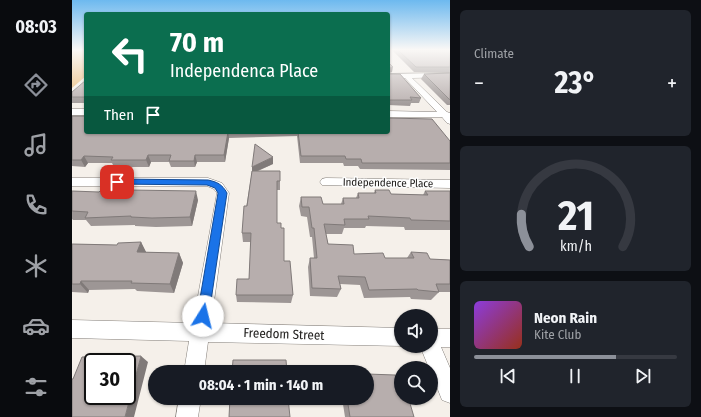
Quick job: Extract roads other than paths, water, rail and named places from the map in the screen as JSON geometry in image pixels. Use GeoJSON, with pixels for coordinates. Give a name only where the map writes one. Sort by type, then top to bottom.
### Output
{"type":"FeatureCollection","features":[{"type":"Feature","properties":{"kind":"street"},"geometry":{"type":"LineString","coordinates":[[390,76],[450,75]]}},
{"type":"Feature","properties":{"kind":"street"},"geometry":{"type":"LineString","coordinates":[[407,76],[448,117]]}},
{"type":"Feature","properties":{"kind":"street"},"geometry":{"type":"LineString","coordinates":[[72,112],[84,112]]}},
{"type":"Feature","properties":{"kind":"street"},"geometry":{"type":"LineString","coordinates":[[390,114],[448,117]]}},
{"type":"Feature","properties":{"kind":"street"},"geometry":{"type":"LineString","coordinates":[[72,182],[208,182],[218,186],[222,193],[195,365]]}},
{"type":"Feature","properties":{"kind":"street","name":"Independence Place"},"geometry":{"type":"LineString","coordinates":[[326,182],[450,184]]}},
{"type":"Feature","properties":{"kind":"street","name":"Freedom Street"},"geometry":{"type":"LineString","coordinates":[[72,329],[394,337]]}},
{"type":"Feature","properties":{"kind":"street"},"geometry":{"type":"LineString","coordinates":[[438,338],[450,338]]}},
{"type":"Feature","properties":{"kind":"street"},"geometry":{"type":"LineString","coordinates":[[433,353],[450,392]]}},
{"type":"Feature","properties":{"kind":"street"},"geometry":{"type":"LineString","coordinates":[[187,417],[189,405]]}}]}
